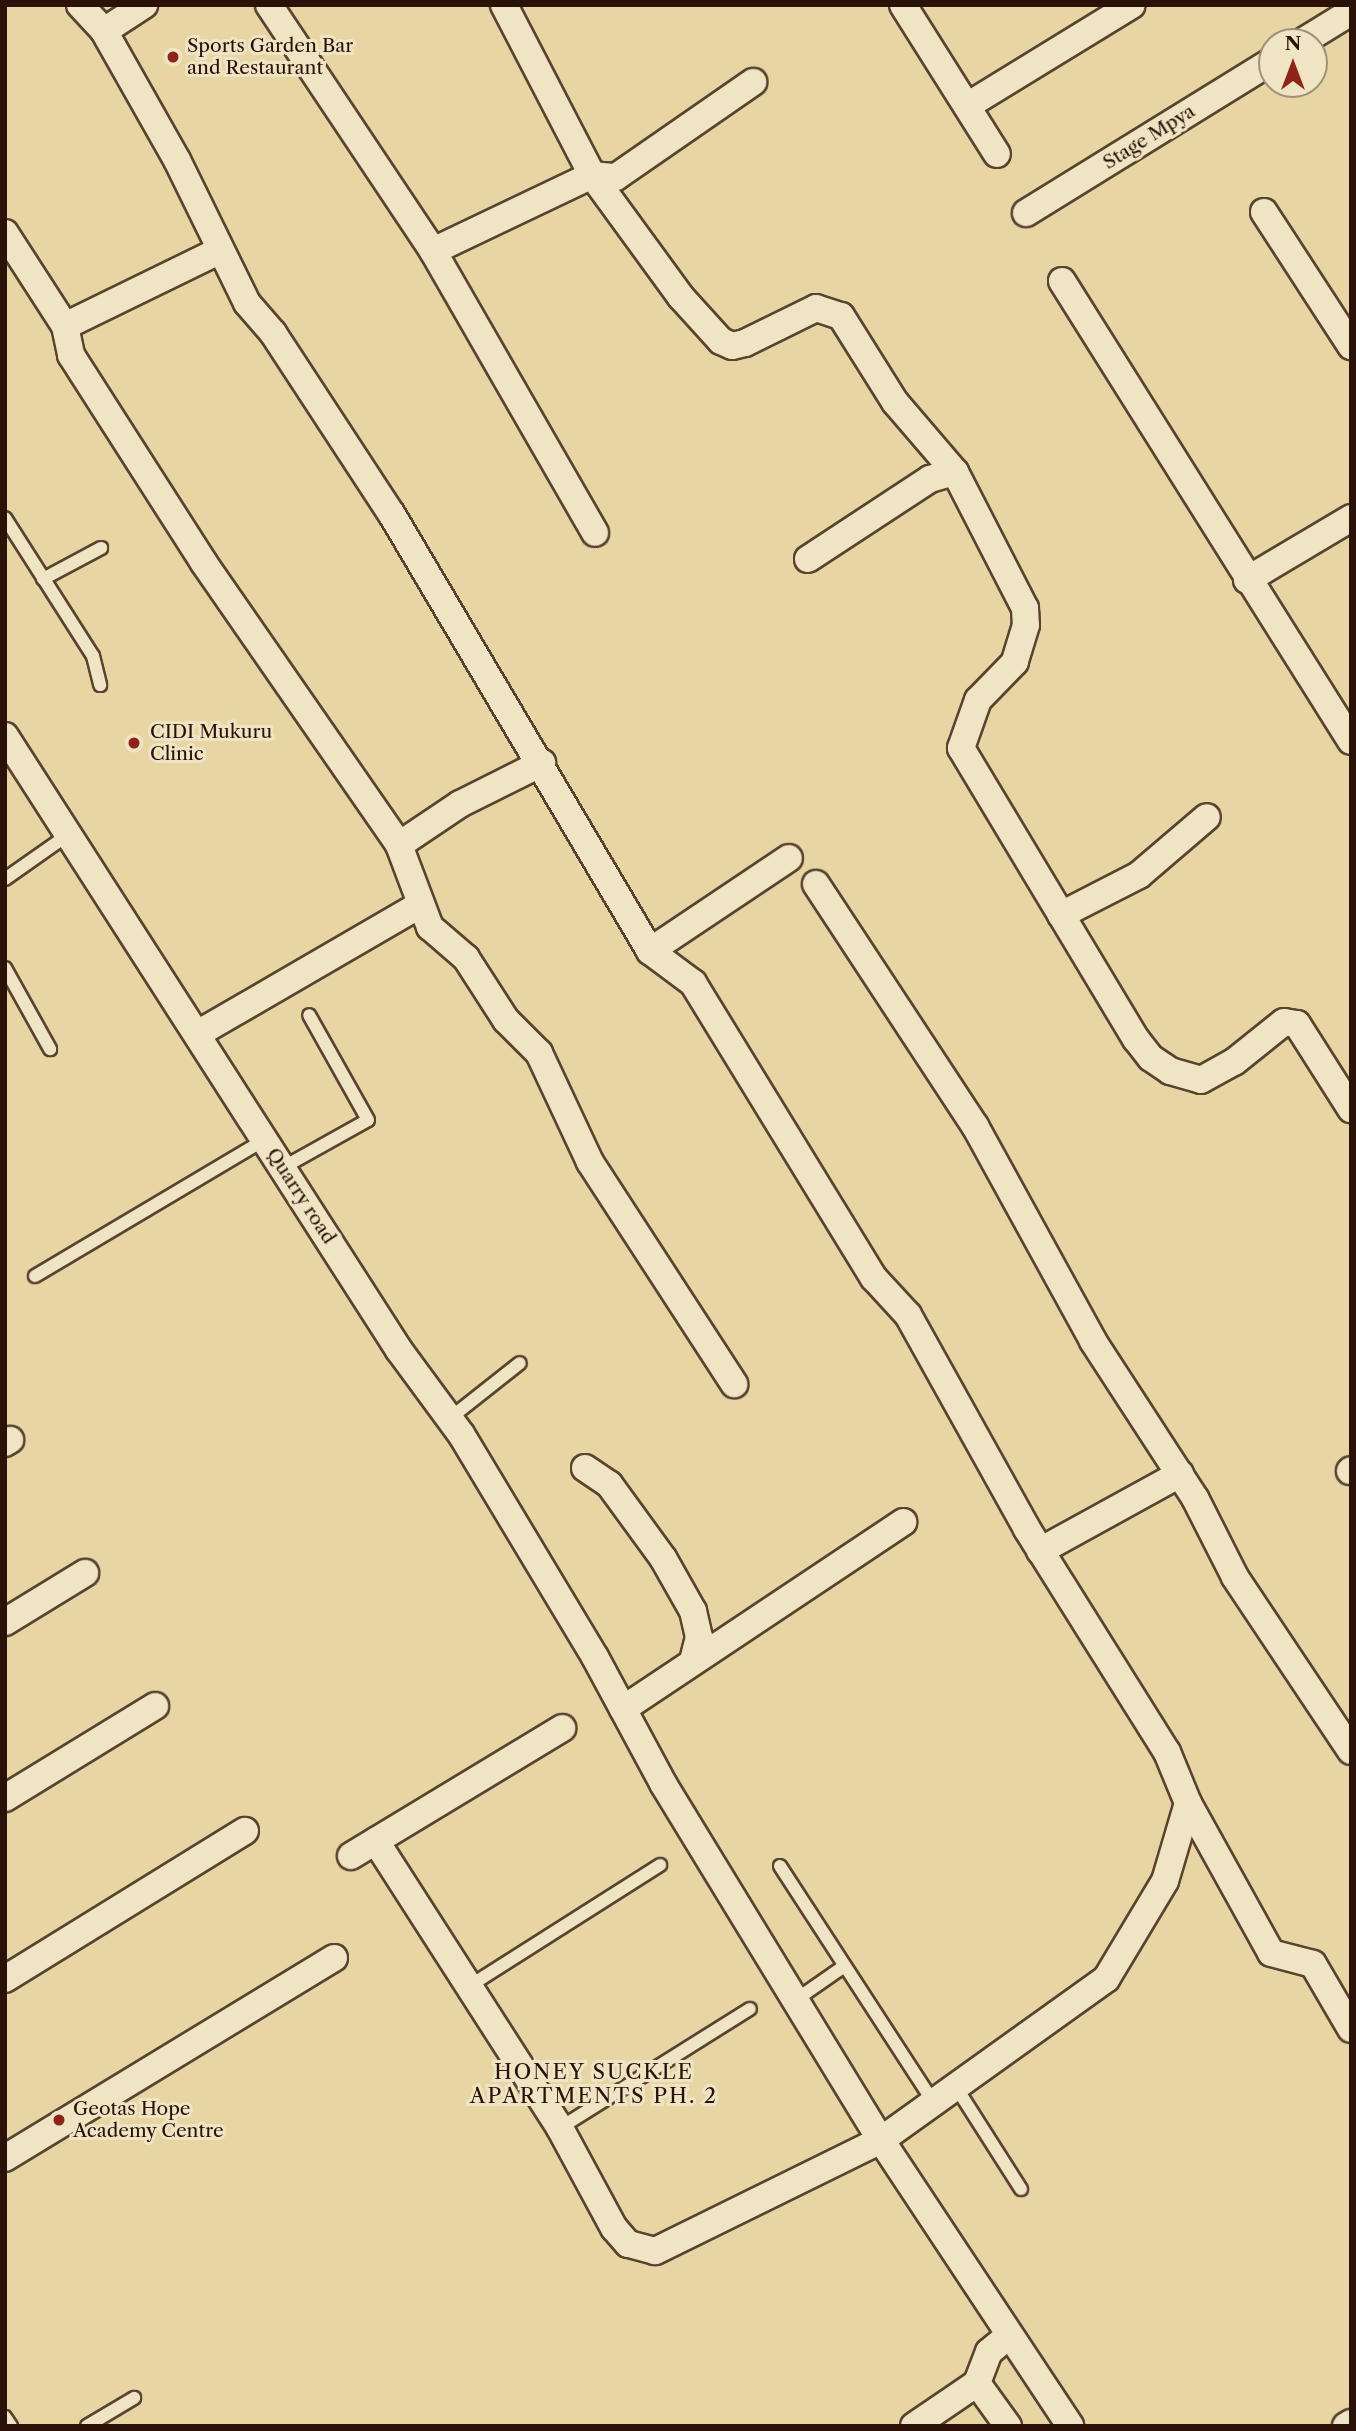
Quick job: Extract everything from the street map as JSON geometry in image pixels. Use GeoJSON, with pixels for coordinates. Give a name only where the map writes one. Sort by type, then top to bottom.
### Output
{"type":"FeatureCollection","features":[{"type":"Feature","properties":{"kind":"street"},"geometry":{"type":"LineString","coordinates":[[79,5],[104,31],[177,160],[219,251],[247,303],[261,324],[274,333],[391,513],[542,763],[650,951],[693,984],[874,1278],[908,1315],[962,1419],[1040,1551],[1167,1752],[1188,1802],[1271,1953],[1313,1964],[1351,2029]]}},
{"type":"Feature","properties":{"kind":"street"},"geometry":{"type":"LineString","coordinates":[[104,31],[144,5]]}},
{"type":"Feature","properties":{"kind":"street"},"geometry":{"type":"LineString","coordinates":[[269,5],[433,251],[595,533]]}},
{"type":"Feature","properties":{"kind":"street"},"geometry":{"type":"LineString","coordinates":[[503,5],[592,175],[681,297],[721,341],[732,346],[745,343],[816,308],[841,316],[895,401],[955,472],[1025,608],[1026,625],[1015,663],[978,700],[961,748],[1136,1040],[1160,1065],[1201,1080],[1234,1062],[1284,1022],[1297,1024],[1351,1110]]}},
{"type":"Feature","properties":{"kind":"street"},"geometry":{"type":"LineString","coordinates":[[903,5],[997,154]]}},
{"type":"Feature","properties":{"kind":"street"},"geometry":{"type":"LineString","coordinates":[[967,106],[1132,5]]}},
{"type":"Feature","properties":{"kind":"street"},"geometry":{"type":"LineString","coordinates":[[1325,28],[1351,12]]}},
{"type":"Feature","properties":{"kind":"street","name":"Stage Mpya"},"geometry":{"type":"LineString","coordinates":[[1026,213],[1258,70]]}},
{"type":"Feature","properties":{"kind":"street"},"geometry":{"type":"LineString","coordinates":[[433,251],[592,175],[616,177],[753,82]]}},
{"type":"Feature","properties":{"kind":"street"},"geometry":{"type":"LineString","coordinates":[[1264,212],[1351,346]]}},
{"type":"Feature","properties":{"kind":"street"},"geometry":{"type":"LineString","coordinates":[[5,233],[65,327],[71,355],[204,563],[399,845],[418,905],[430,928],[466,958],[506,1020],[539,1053],[590,1162],[734,1384]]}},
{"type":"Feature","properties":{"kind":"street"},"geometry":{"type":"LineString","coordinates":[[65,327],[219,251]]}},
{"type":"Feature","properties":{"kind":"street"},"geometry":{"type":"LineString","coordinates":[[1062,281],[1247,580],[1351,741]]}},
{"type":"Feature","properties":{"kind":"street"},"geometry":{"type":"LineString","coordinates":[[808,559],[930,479],[955,472]]}},
{"type":"Feature","properties":{"kind":"street"},"geometry":{"type":"LineString","coordinates":[[1247,580],[1351,518]]}},
{"type":"Feature","properties":{"kind":"street","name":"Quarry road"},"geometry":{"type":"LineString","coordinates":[[5,736],[199,1032],[282,1169],[448,1419],[595,1657],[664,1785],[881,2140],[1069,2426]]}},
{"type":"Feature","properties":{"kind":"street"},"geometry":{"type":"LineString","coordinates":[[399,845],[460,804],[542,763]]}},
{"type":"Feature","properties":{"kind":"street"},"geometry":{"type":"LineString","coordinates":[[1061,915],[1139,875],[1207,817]]}},
{"type":"Feature","properties":{"kind":"street"},"geometry":{"type":"LineString","coordinates":[[650,951],[789,858]]}},
{"type":"Feature","properties":{"kind":"street"},"geometry":{"type":"LineString","coordinates":[[816,884],[975,1126],[1093,1341],[1180,1474],[1234,1577],[1351,1751]]}},
{"type":"Feature","properties":{"kind":"street"},"geometry":{"type":"LineString","coordinates":[[199,1032],[418,905]]}},
{"type":"Feature","properties":{"kind":"street"},"geometry":{"type":"LineString","coordinates":[[586,1468],[609,1484],[663,1558],[693,1611],[699,1637],[693,1661]]}},
{"type":"Feature","properties":{"kind":"street"},"geometry":{"type":"LineString","coordinates":[[1040,1551],[1180,1474]]}},
{"type":"Feature","properties":{"kind":"street"},"geometry":{"type":"LineString","coordinates":[[623,1709],[903,1522]]}},
{"type":"Feature","properties":{"kind":"street"},"geometry":{"type":"LineString","coordinates":[[5,1622],[85,1573]]}},
{"type":"Feature","properties":{"kind":"street"},"geometry":{"type":"LineString","coordinates":[[5,1798],[155,1706]]}},
{"type":"Feature","properties":{"kind":"street"},"geometry":{"type":"LineString","coordinates":[[351,1856],[562,1728]]}},
{"type":"Feature","properties":{"kind":"street"},"geometry":{"type":"LineString","coordinates":[[376,1841],[471,1985],[560,2128],[614,2228],[642,2251],[681,2241],[881,2140],[1106,1979],[1165,1881],[1188,1802]]}},
{"type":"Feature","properties":{"kind":"street"},"geometry":{"type":"LineString","coordinates":[[5,1979],[245,1831]]}},
{"type":"Feature","properties":{"kind":"street"},"geometry":{"type":"LineString","coordinates":[[5,2158],[334,1958]]}},
{"type":"Feature","properties":{"kind":"street"},"geometry":{"type":"LineString","coordinates":[[914,2426],[977,2383],[989,2352],[1008,2336]]}},
{"type":"Feature","properties":{"kind":"street"},"geometry":{"type":"LineString","coordinates":[[977,2383],[1008,2426]]}},
{"type":"Feature","properties":{"kind":"street"},"geometry":{"type":"LineString","coordinates":[[1346,2426],[1351,2423]]}},
{"type":"Feature","properties":{"kind":"lane"},"geometry":{"type":"LineString","coordinates":[[5,518],[93,656],[100,685]]}},
{"type":"Feature","properties":{"kind":"lane"},"geometry":{"type":"LineString","coordinates":[[43,579],[101,548]]}},
{"type":"Feature","properties":{"kind":"lane"},"geometry":{"type":"LineString","coordinates":[[5,879],[69,835]]}},
{"type":"Feature","properties":{"kind":"lane"},"geometry":{"type":"LineString","coordinates":[[5,968],[50,1049]]}},
{"type":"Feature","properties":{"kind":"lane"},"geometry":{"type":"LineString","coordinates":[[282,1169],[369,1120],[309,1015]]}},
{"type":"Feature","properties":{"kind":"lane"},"geometry":{"type":"LineString","coordinates":[[36,1276],[264,1140]]}},
{"type":"Feature","properties":{"kind":"lane"},"geometry":{"type":"LineString","coordinates":[[448,1419],[520,1363]]}},
{"type":"Feature","properties":{"kind":"lane"},"geometry":{"type":"LineString","coordinates":[[471,1985],[660,1865]]}},
{"type":"Feature","properties":{"kind":"lane"},"geometry":{"type":"LineString","coordinates":[[780,1866],[934,2103]]}},
{"type":"Feature","properties":{"kind":"lane"},"geometry":{"type":"LineString","coordinates":[[797,2000],[843,1966]]}},
{"type":"Feature","properties":{"kind":"lane"},"geometry":{"type":"LineString","coordinates":[[560,2128],[751,2009]]}},
{"type":"Feature","properties":{"kind":"lane"},"geometry":{"type":"LineString","coordinates":[[956,2087],[1021,2189]]}},
{"type":"Feature","properties":{"kind":"lane"},"geometry":{"type":"LineString","coordinates":[[87,2426],[134,2398]]}},
{"type":"Feature","properties":{"kind":"lane"},"geometry":{"type":"LineString","coordinates":[[5,2417],[11,2426]]}},
{"type":"Feature","properties":{"kind":"place","name":"Sports Garden Bar and Restaurant"},"geometry":{"type":"Point","coordinates":[173,57]}},
{"type":"Feature","properties":{"kind":"place","name":"CIDI Mukuru Clinic"},"geometry":{"type":"Point","coordinates":[134,743]}},
{"type":"Feature","properties":{"kind":"place","name":"Geotas Hope Academy Centre"},"geometry":{"type":"Point","coordinates":[59,2120]}},
{"type":"Feature","properties":{"kind":"district","name":"HONEY SUCKLE APARTMENTS PH. 2"},"geometry":{"type":"Point","coordinates":[594,2084]}}]}
